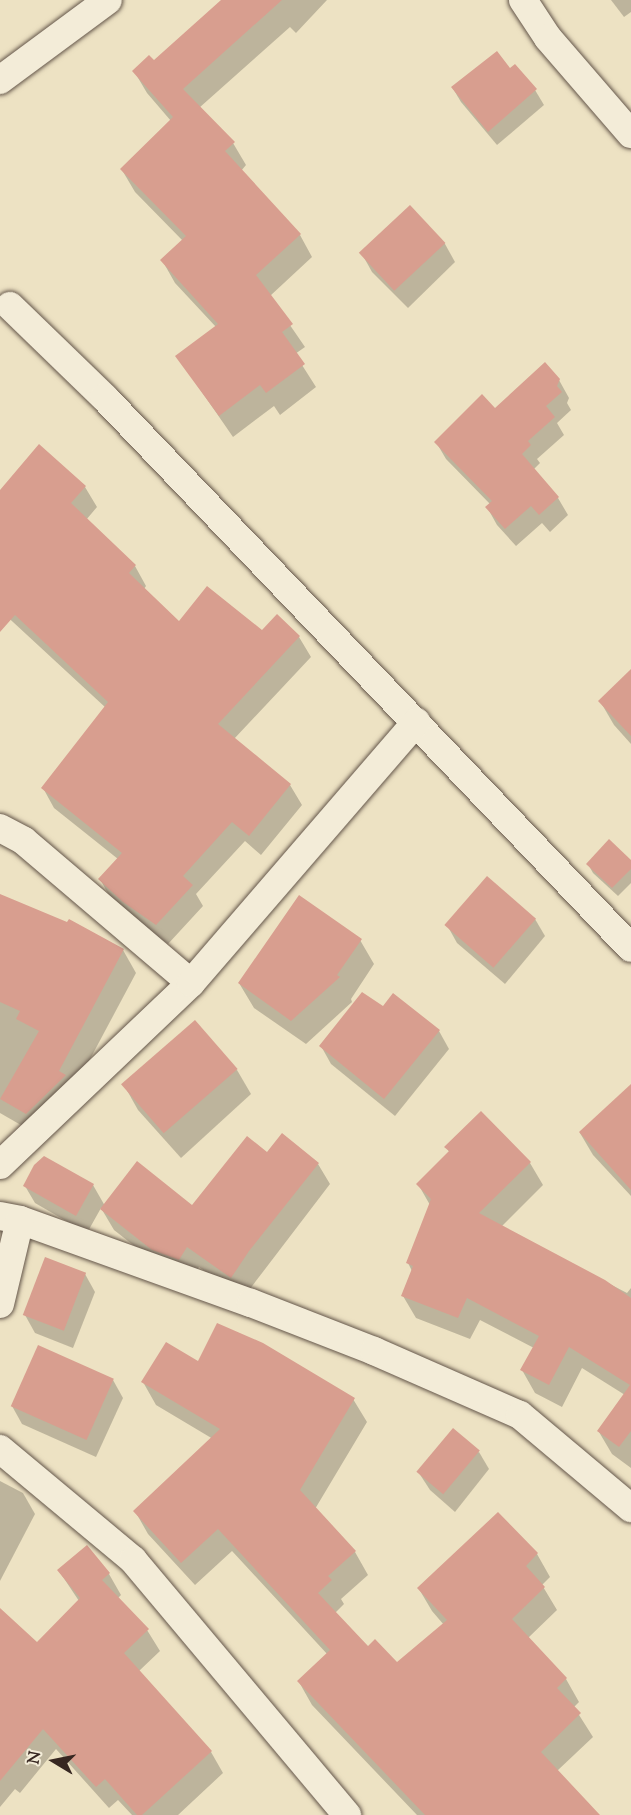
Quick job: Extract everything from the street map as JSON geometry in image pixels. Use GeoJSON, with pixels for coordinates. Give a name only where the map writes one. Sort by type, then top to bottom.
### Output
{"type":"FeatureCollection","features":[{"type":"Feature","properties":{"kind":"street"},"geometry":{"type":"LineString","coordinates":[[0,80],[108,0]]}},
{"type":"Feature","properties":{"kind":"street"},"geometry":{"type":"LineString","coordinates":[[523,0],[548,38],[631,134]]}},
{"type":"Feature","properties":{"kind":"street"},"geometry":{"type":"LineString","coordinates":[[3,308],[104,397],[631,948]]}},
{"type":"Feature","properties":{"kind":"street"},"geometry":{"type":"LineString","coordinates":[[0,1165],[191,983],[416,722]]}},
{"type":"Feature","properties":{"kind":"street"},"geometry":{"type":"LineString","coordinates":[[0,828],[24,841],[191,983]]}},
{"type":"Feature","properties":{"kind":"street"},"geometry":{"type":"LineString","coordinates":[[0,1304],[10,1218],[251,1303],[374,1351],[520,1415],[631,1508]]}},
{"type":"Feature","properties":{"kind":"street"},"geometry":{"type":"LineString","coordinates":[[0,1449],[133,1560],[347,1815]]}},
{"type":"Feature","properties":{"kind":"building"},"geometry":{"type":"Polygon","coordinates":[[[221,0],[282,0],[183,89],[235,142],[225,151],[301,234],[256,275],[293,324],[282,332],[305,364],[266,393],[260,385],[219,416],[175,356],[218,324],[160,260],[186,236],[120,169],[173,117],[132,71],[149,55],[154,60],[221,0]]]}},
{"type":"Feature","properties":{"kind":"building"},"geometry":{"type":"Polygon","coordinates":[[[497,51],[510,68],[515,64],[537,89],[488,132],[451,87],[497,51]]]}},
{"type":"Feature","properties":{"kind":"building"},"geometry":{"type":"Polygon","coordinates":[[[410,205],[445,243],[394,291],[359,253],[410,205]]]}},
{"type":"Feature","properties":{"kind":"building"},"geometry":{"type":"Polygon","coordinates":[[[545,362],[560,379],[557,386],[562,392],[546,406],[555,417],[528,441],[531,445],[522,454],[559,497],[539,515],[531,506],[505,529],[485,507],[492,501],[434,442],[482,394],[495,408],[545,362]]]}},
{"type":"Feature","properties":{"kind":"building"},"geometry":{"type":"Polygon","coordinates":[[[39,444],[86,486],[71,503],[136,565],[129,573],[179,621],[207,586],[262,630],[277,614],[300,636],[218,724],[291,784],[249,836],[232,822],[183,876],[193,885],[156,925],[123,902],[98,879],[122,853],[41,788],[108,702],[15,615],[0,632],[0,490],[39,444]]]}},
{"type":"Feature","properties":{"kind":"building"},"geometry":{"type":"Polygon","coordinates":[[[631,669],[631,736],[598,701],[631,669]]]}},
{"type":"Feature","properties":{"kind":"building"},"geometry":{"type":"Polygon","coordinates":[[[609,839],[631,860],[631,869],[612,888],[586,864],[609,839]]]}},
{"type":"Feature","properties":{"kind":"building"},"geometry":{"type":"Polygon","coordinates":[[[487,876],[536,919],[493,968],[444,925],[487,876]]]}},
{"type":"Feature","properties":{"kind":"building"},"geometry":{"type":"Polygon","coordinates":[[[0,894],[67,922],[69,919],[124,949],[59,1071],[66,1075],[26,1114],[0,1099],[39,1031],[16,1019],[20,1011],[0,1002],[0,894]]]}},
{"type":"Feature","properties":{"kind":"building"},"geometry":{"type":"Polygon","coordinates":[[[299,895],[362,939],[337,975],[340,977],[291,1021],[238,983],[299,895]]]}},
{"type":"Feature","properties":{"kind":"building"},"geometry":{"type":"Polygon","coordinates":[[[362,992],[383,1006],[393,993],[440,1030],[384,1099],[319,1046],[362,992]]]}},
{"type":"Feature","properties":{"kind":"building"},"geometry":{"type":"Polygon","coordinates":[[[195,1020],[238,1069],[164,1133],[121,1084],[195,1020]]]}},
{"type":"Feature","properties":{"kind":"building"},"geometry":{"type":"Polygon","coordinates":[[[631,1084],[631,1190],[579,1132],[631,1084]]]}},
{"type":"Feature","properties":{"kind":"building"},"geometry":{"type":"Polygon","coordinates":[[[481,1111],[531,1162],[479,1213],[605,1280],[631,1298],[631,1431],[619,1447],[597,1431],[630,1385],[569,1347],[549,1385],[520,1370],[539,1336],[467,1298],[458,1318],[401,1296],[413,1266],[406,1263],[431,1199],[416,1184],[449,1151],[444,1147],[481,1111]]]}},
{"type":"Feature","properties":{"kind":"building"},"geometry":{"type":"Polygon","coordinates":[[[282,1133],[319,1163],[249,1251],[231,1278],[187,1247],[179,1260],[152,1250],[100,1209],[137,1161],[192,1205],[247,1136],[267,1152],[282,1133]]]}},
{"type":"Feature","properties":{"kind":"building"},"geometry":{"type":"Polygon","coordinates":[[[44,1156],[94,1184],[76,1216],[23,1186],[34,1165],[44,1156]]]}},
{"type":"Feature","properties":{"kind":"building"},"geometry":{"type":"Polygon","coordinates":[[[45,1257],[86,1273],[64,1331],[23,1315],[45,1257]]]}},
{"type":"Feature","properties":{"kind":"building"},"geometry":{"type":"Polygon","coordinates":[[[217,1323],[263,1343],[355,1398],[300,1490],[356,1551],[328,1576],[332,1580],[318,1593],[368,1646],[375,1639],[397,1662],[447,1620],[417,1588],[498,1512],[538,1553],[526,1566],[545,1587],[512,1619],[567,1678],[557,1688],[581,1713],[541,1752],[600,1815],[425,1815],[297,1681],[330,1650],[218,1529],[181,1563],[133,1511],[220,1429],[141,1382],[166,1342],[198,1361],[217,1323]]]}},
{"type":"Feature","properties":{"kind":"building"},"geometry":{"type":"Polygon","coordinates":[[[38,1345],[114,1379],[87,1440],[11,1406],[38,1345]]]}},
{"type":"Feature","properties":{"kind":"building"},"geometry":{"type":"Polygon","coordinates":[[[453,1428],[480,1450],[443,1494],[416,1472],[453,1428]]]}},
{"type":"Feature","properties":{"kind":"building"},"geometry":{"type":"Polygon","coordinates":[[[87,1545],[110,1573],[102,1580],[149,1629],[124,1653],[212,1751],[142,1815],[137,1815],[105,1779],[96,1787],[43,1729],[0,1781],[0,1608],[37,1642],[80,1598],[57,1570],[87,1545]]]}}]}
